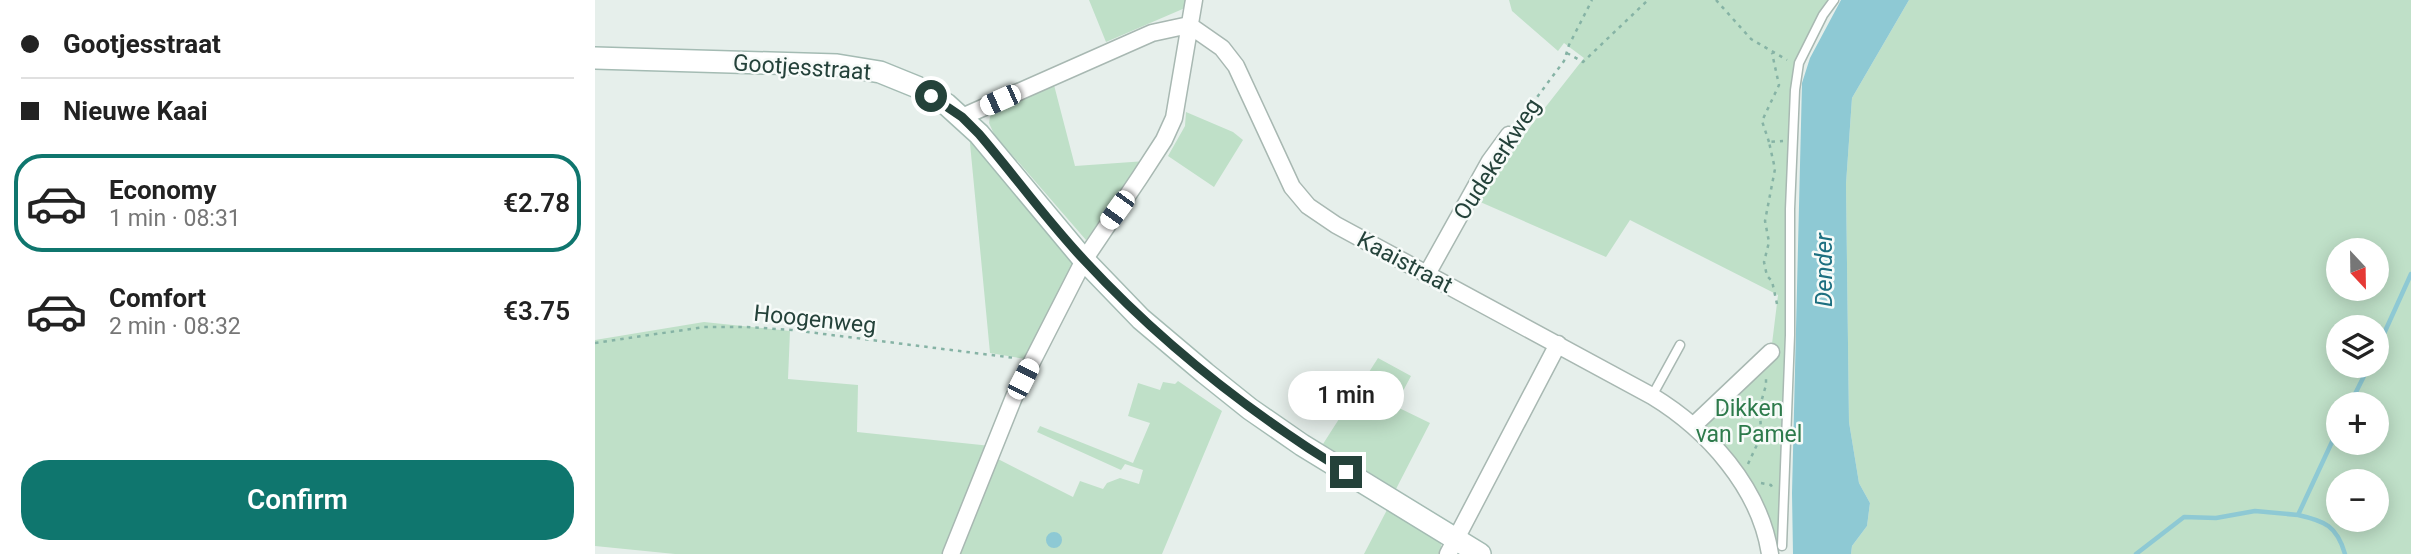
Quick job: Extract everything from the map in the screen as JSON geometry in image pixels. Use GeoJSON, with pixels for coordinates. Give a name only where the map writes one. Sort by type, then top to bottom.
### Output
{"type":"FeatureCollection","features":[{"type":"Feature","properties":{"kind":"main road","name":"Gootjesstraat"},"geometry":{"type":"LineString","coordinates":[[595,58],[837,65],[880,72],[917,87],[962,117],[979,134],[1142,319],[1250,409],[1452,547],[1480,554]]}},
{"type":"Feature","properties":{"kind":"street"},"geometry":{"type":"LineString","coordinates":[[951,554],[1014,397],[1086,256],[1160,146],[1174,118],[1193,0]]}},
{"type":"Feature","properties":{"kind":"street"},"geometry":{"type":"LineString","coordinates":[[962,117],[1152,33],[1189,25]]}},
{"type":"Feature","properties":{"kind":"street","name":"Kaaistraat"},"geometry":{"type":"LineString","coordinates":[[1189,25],[1221,48],[1236,66],[1292,187],[1308,206],[1336,225],[1652,396],[1694,425],[1726,460],[1741,482],[1776,550]]}},
{"type":"Feature","properties":{"kind":"street","name":"Oudekerkweg"},"geometry":{"type":"LineString","coordinates":[[1427,274],[1490,161],[1509,135]]}},
{"type":"Feature","properties":{"kind":"street"},"geometry":{"type":"LineString","coordinates":[[1452,547],[1558,344]]}},
{"type":"Feature","properties":{"kind":"street"},"geometry":{"type":"LineString","coordinates":[[1694,425],[1771,352]]}},
{"type":"Feature","properties":{"kind":"lane"},"geometry":{"type":"LineString","coordinates":[[1776,550],[1790,335],[1792,141],[1796,75],[1799,63],[1823,15],[1834,0]]}},
{"type":"Feature","properties":{"kind":"lane"},"geometry":{"type":"LineString","coordinates":[[1652,396],[1680,345]]}},
{"type":"Feature","properties":{"kind":"path","name":"Oudekerkweg"},"geometry":{"type":"LineString","coordinates":[[1509,135],[1564,61],[1569,45],[1592,0]]}},
{"type":"Feature","properties":{"kind":"path"},"geometry":{"type":"LineString","coordinates":[[1566,53],[1583,62],[1648,0]]}},
{"type":"Feature","properties":{"kind":"path"},"geometry":{"type":"LineString","coordinates":[[1716,0],[1751,38],[1786,60],[1799,63]]}},
{"type":"Feature","properties":{"kind":"path"},"geometry":{"type":"LineString","coordinates":[[1772,52],[1779,85],[1762,121],[1776,169],[1765,221],[1769,242],[1764,262],[1778,307]]}},
{"type":"Feature","properties":{"kind":"path"},"geometry":{"type":"LineString","coordinates":[[1769,142],[1792,141]]}},
{"type":"Feature","properties":{"kind":"path","name":"Hoogenweg"},"geometry":{"type":"LineString","coordinates":[[595,343],[704,327],[747,327],[996,354],[1033,361]]}},
{"type":"Feature","properties":{"kind":"path"},"geometry":{"type":"LineString","coordinates":[[1744,472],[1762,436],[1760,406],[1766,378]]}},
{"type":"Feature","properties":{"kind":"path"},"geometry":{"type":"LineString","coordinates":[[1757,482],[1771,485],[1775,498]]}},
{"type":"Feature","properties":{"kind":"green space"},"geometry":{"type":"Polygon","coordinates":[[[1089,0],[1187,0],[1185,8],[1106,42],[1089,0]]]}},
{"type":"Feature","properties":{"kind":"green space","name":"Dikken van Pamel"},"geometry":{"type":"Polygon","coordinates":[[[1509,0],[1836,0],[1799,63],[1790,335],[1779,546],[1775,546],[1745,476],[1694,425],[1771,352],[1778,295],[1630,220],[1606,257],[1478,201],[1533,123],[1584,58],[1564,43],[1558,51],[1512,11],[1509,0]]]}},
{"type":"Feature","properties":{"kind":"green space"},"geometry":{"type":"Polygon","coordinates":[[[1909,0],[2411,0],[2411,554],[1851,554],[1852,546],[1867,526],[1870,503],[1859,483],[1849,422],[1846,184],[1852,98],[1909,0]]]}},
{"type":"Feature","properties":{"kind":"green space"},"geometry":{"type":"Polygon","coordinates":[[[1054,85],[1075,166],[1146,161],[1086,240],[994,134],[989,123],[991,111],[1054,85]]]}},
{"type":"Feature","properties":{"kind":"green space"},"geometry":{"type":"Polygon","coordinates":[[[1186,112],[1233,132],[1243,140],[1214,187],[1168,156],[1185,126],[1186,112]]]}},
{"type":"Feature","properties":{"kind":"green space"},"geometry":{"type":"Polygon","coordinates":[[[969,133],[1072,259],[1072,266],[1025,359],[990,353],[969,133]]]}},
{"type":"Feature","properties":{"kind":"green space"},"geometry":{"type":"Polygon","coordinates":[[[704,322],[790,331],[788,379],[858,385],[857,432],[991,446],[945,554],[675,554],[595,546],[595,340],[704,322]]]}},
{"type":"Feature","properties":{"kind":"green space"},"geometry":{"type":"Polygon","coordinates":[[[1378,358],[1411,376],[1395,406],[1430,423],[1396,489],[1323,444],[1378,358]]]}},
{"type":"Feature","properties":{"kind":"green space"},"geometry":{"type":"Polygon","coordinates":[[[1178,381],[1222,411],[1162,554],[957,554],[996,458],[1073,497],[1080,481],[1103,489],[1107,483],[1120,478],[1139,484],[1143,470],[1125,464],[1121,470],[1037,432],[1040,426],[1133,463],[1150,423],[1128,416],[1138,383],[1160,390],[1163,382],[1175,384],[1178,381]]]}},
{"type":"Feature","properties":{"kind":"green space"},"geometry":{"type":"Polygon","coordinates":[[[1389,506],[1441,542],[1441,554],[1364,554],[1389,506]]]}},
{"type":"Feature","properties":{"kind":"water","name":"Dender"},"geometry":{"type":"Polygon","coordinates":[[[1841,0],[1909,0],[1852,98],[1846,184],[1849,422],[1859,483],[1870,503],[1867,526],[1852,546],[1851,554],[1793,554],[1792,493],[1802,83],[1810,58],[1841,0]]]}},
{"type":"Feature","properties":{"kind":"water"},"geometry":{"type":"Polygon","coordinates":[[[1054,532],[1060,534],[1060,546],[1054,548],[1048,546],[1046,540],[1048,534],[1054,532]]]}},
{"type":"Feature","properties":{"kind":"waterway"},"geometry":{"type":"LineString","coordinates":[[2389,323],[2411,274]]}},
{"type":"Feature","properties":{"kind":"waterway"},"geometry":{"type":"LineString","coordinates":[[2356,392],[2363,378]]}},
{"type":"Feature","properties":{"kind":"waterway"},"geometry":{"type":"LineString","coordinates":[[2326,455],[2298,515],[2329,526],[2338,537],[2345,554]]}},
{"type":"Feature","properties":{"kind":"waterway"},"geometry":{"type":"LineString","coordinates":[[2136,554],[2184,517],[2216,518],[2255,511],[2298,515]]}},
{"type":"Feature","properties":{"kind":"route"},"geometry":{"type":"LineString","coordinates":[[931,96],[946,104],[979,134],[1084,260],[1142,319],[1250,409],[1346,472]]}}]}
